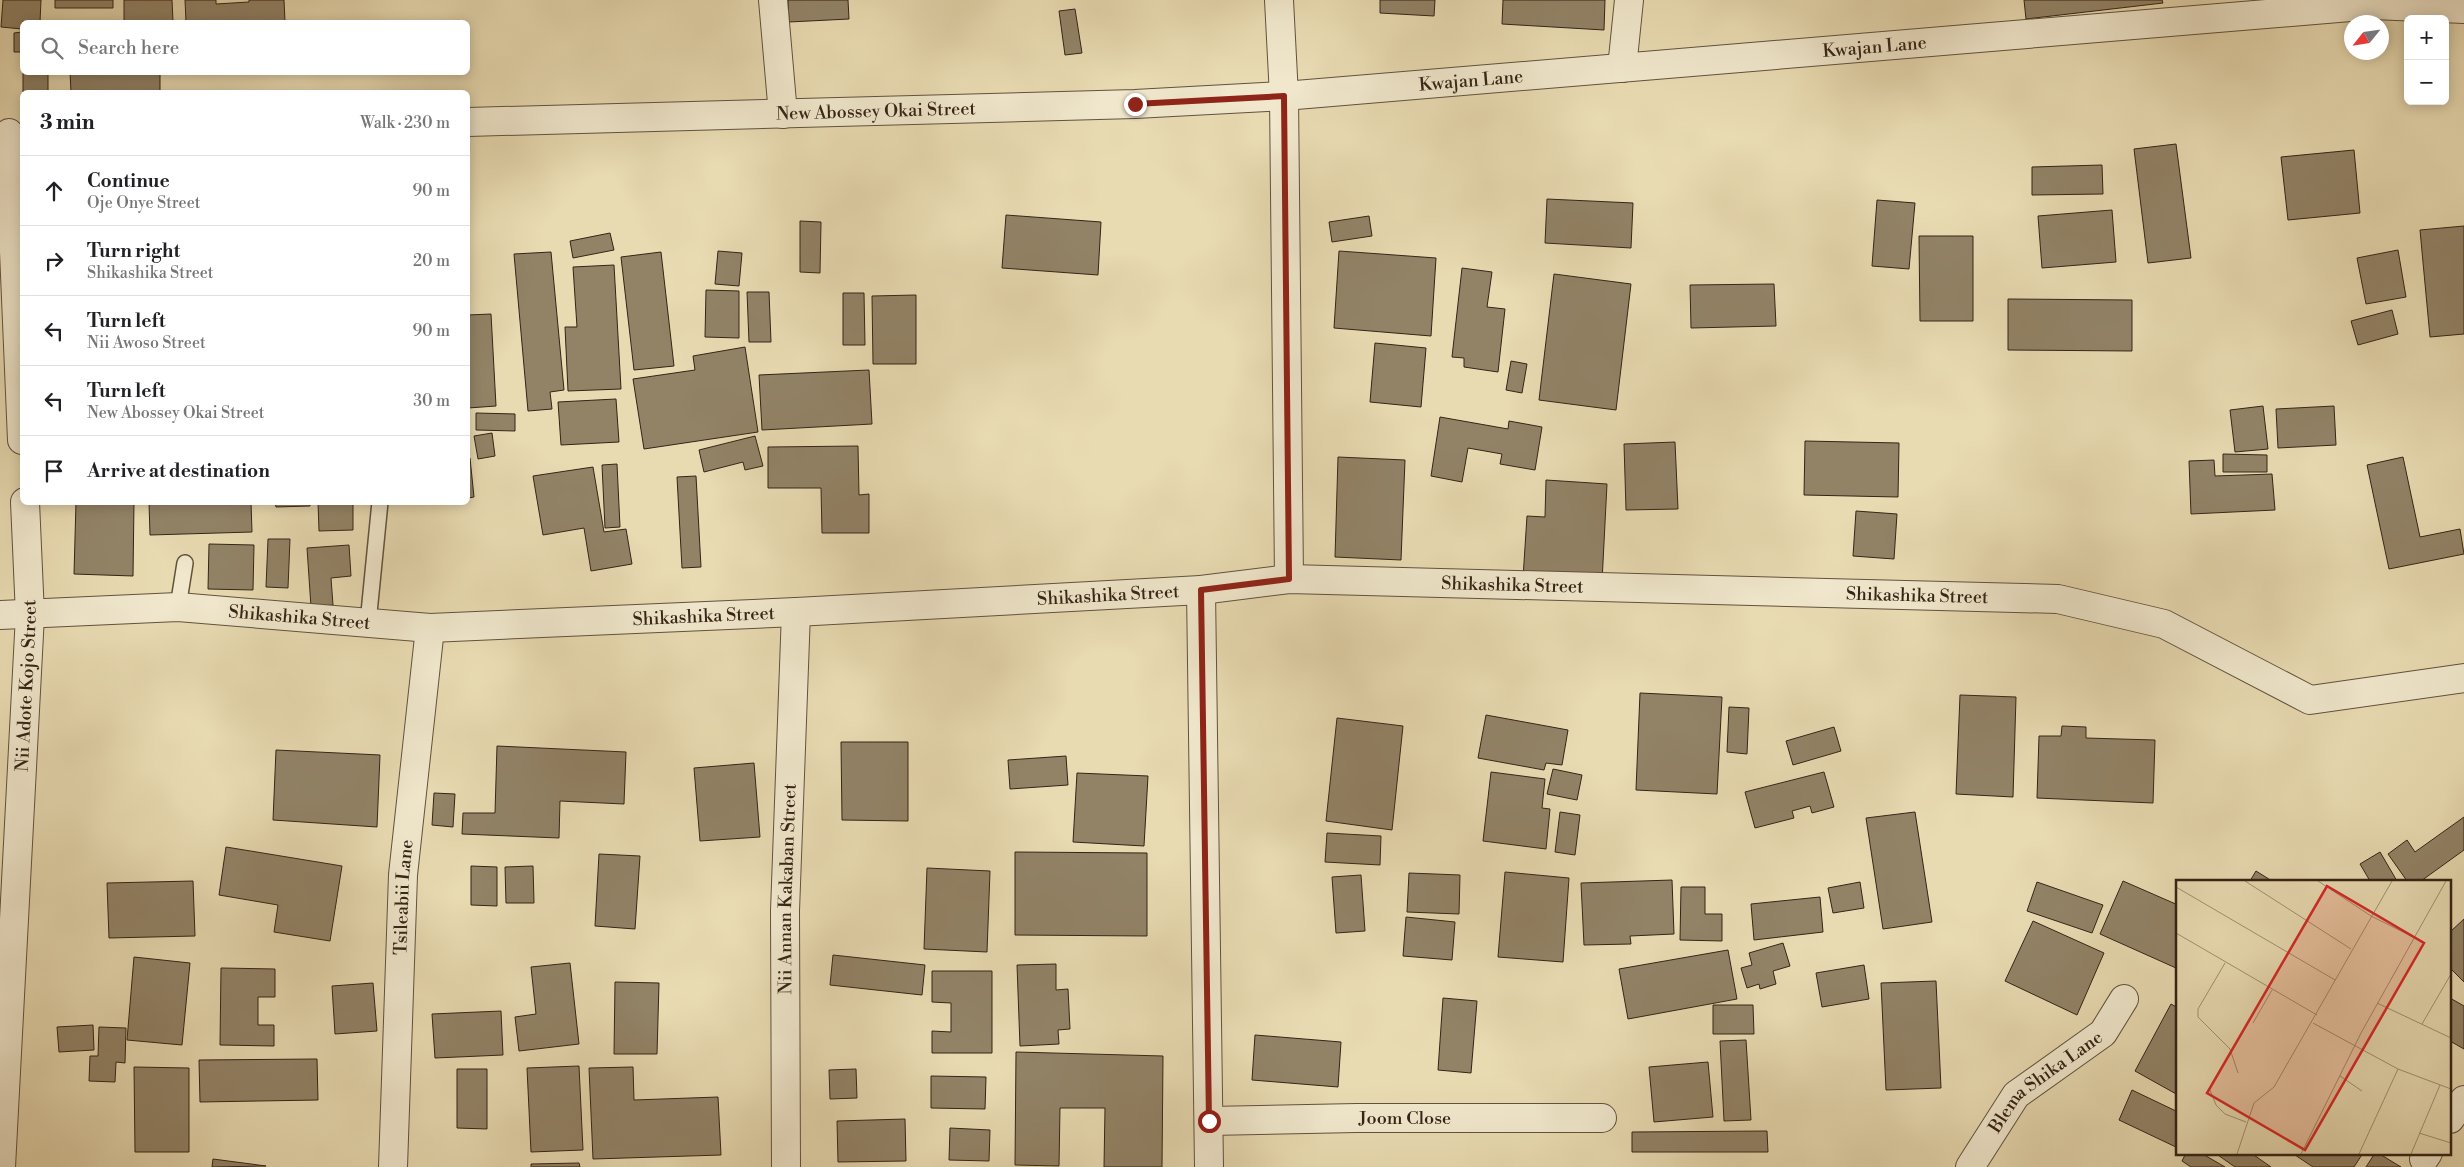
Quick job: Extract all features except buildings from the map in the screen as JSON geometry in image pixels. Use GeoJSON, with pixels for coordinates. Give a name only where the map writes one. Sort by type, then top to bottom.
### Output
{"type":"FeatureCollection","features":[{"type":"Feature","properties":{"kind":"street"},"geometry":{"type":"LineString","coordinates":[[773,0],[783,114]]}},
{"type":"Feature","properties":{"kind":"street"},"geometry":{"type":"LineString","coordinates":[[1280,0],[1284,96],[1289,579]]}},
{"type":"Feature","properties":{"kind":"street"},"geometry":{"type":"LineString","coordinates":[[1622,68],[1629,0]]}},
{"type":"Feature","properties":{"kind":"street","name":"Kwajan Lane"},"geometry":{"type":"LineString","coordinates":[[1284,96],[2374,5],[2464,10]]}},
{"type":"Feature","properties":{"kind":"street","name":"New Abossey Okai Street"},"geometry":{"type":"LineString","coordinates":[[470,122],[1135,104],[1284,96]]}},
{"type":"Feature","properties":{"kind":"street"},"geometry":{"type":"LineString","coordinates":[[10,133],[20,389]]}},
{"type":"Feature","properties":{"kind":"street","name":"Nii Adote Kojo Street"},"geometry":{"type":"LineString","coordinates":[[1,1164],[30,615],[25,505]]}},
{"type":"Feature","properties":{"kind":"street","name":"Shikashika Street"},"geometry":{"type":"LineString","coordinates":[[0,615],[178,607],[430,628],[796,612],[1201,590],[1289,579],[2058,600],[2164,624],[2310,700],[2464,678]]}},
{"type":"Feature","properties":{"kind":"street"},"geometry":{"type":"LineString","coordinates":[[1201,590],[1209,1167]]}},
{"type":"Feature","properties":{"kind":"street","name":"Nii Annan Kakaban Street"},"geometry":{"type":"LineString","coordinates":[[786,1167],[786,911],[796,612]]}},
{"type":"Feature","properties":{"kind":"street","name":"Tsileabii Lane"},"geometry":{"type":"LineString","coordinates":[[393,1167],[403,875],[430,628]]}},
{"type":"Feature","properties":{"kind":"street","name":"Blema Shika Lane"},"geometry":{"type":"LineString","coordinates":[[1970,1167],[2016,1095],[2103,1033],[2124,999]]}},
{"type":"Feature","properties":{"kind":"street"},"geometry":{"type":"LineString","coordinates":[[2452,1116],[2464,1100]]}},
{"type":"Feature","properties":{"kind":"street","name":"Joom Close"},"geometry":{"type":"LineString","coordinates":[[1209,1121],[1357,1118],[1602,1118]]}},
{"type":"Feature","properties":{"kind":"lane"},"geometry":{"type":"LineString","coordinates":[[368,623],[380,505]]}},
{"type":"Feature","properties":{"kind":"lane"},"geometry":{"type":"LineString","coordinates":[[178,607],[185,563]]}},
{"type":"Feature","properties":{"kind":"route"},"geometry":{"type":"LineString","coordinates":[[1135,104],[1284,96],[1289,579],[1201,590],[1209,1121]]}}]}
